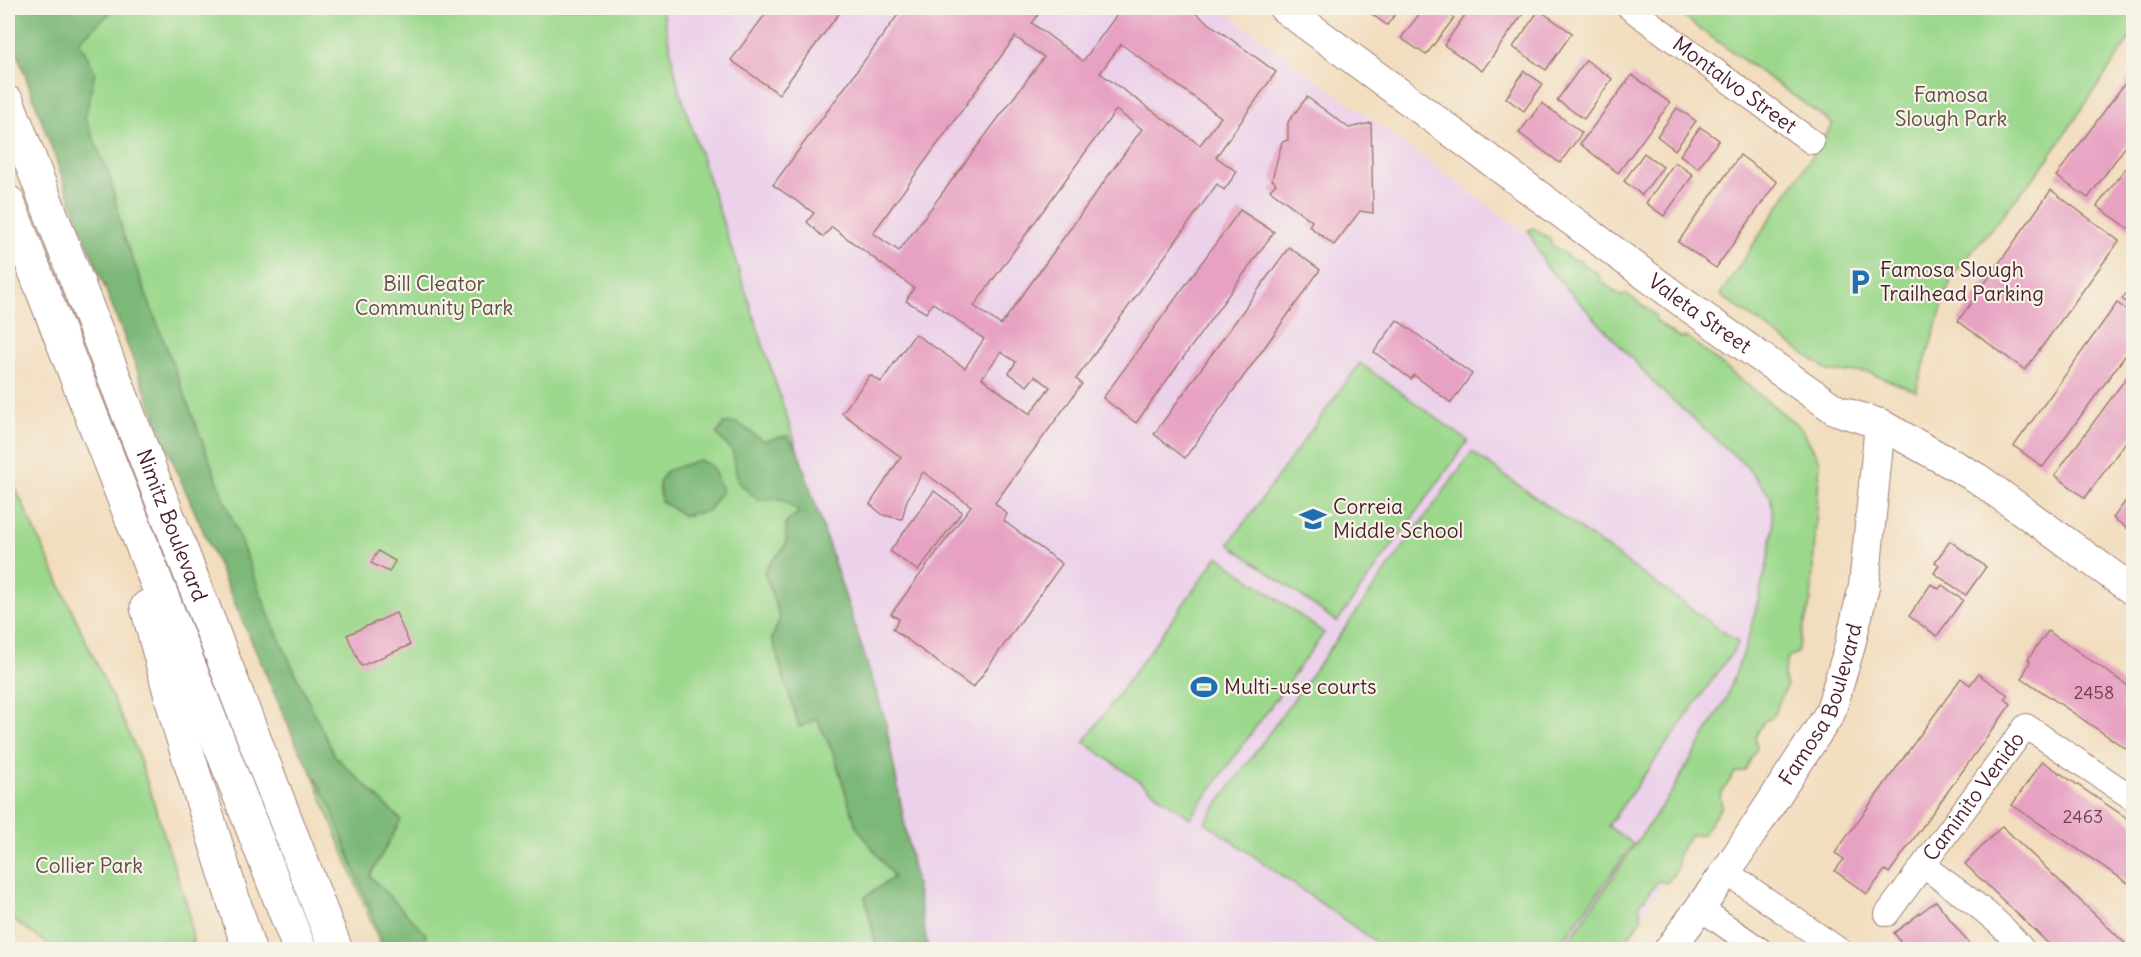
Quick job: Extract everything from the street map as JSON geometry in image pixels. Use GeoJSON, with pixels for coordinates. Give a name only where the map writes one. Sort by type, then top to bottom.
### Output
{"type":"FeatureCollection","features":[{"type":"Feature","properties":{"kind":"main road","name":"Nimitz Boulevard"},"geometry":{"type":"LineString","coordinates":[[8,103],[336,950]]}},
{"type":"Feature","properties":{"kind":"main road","name":"Nimitz Boulevard"},"geometry":{"type":"LineString","coordinates":[[8,202],[300,950]]}},
{"type":"Feature","properties":{"kind":"main road"},"geometry":{"type":"LineString","coordinates":[[107,454],[179,726],[249,950]]}},
{"type":"Feature","properties":{"kind":"street","name":"Valeta Street"},"geometry":{"type":"LineString","coordinates":[[1284,8],[1685,304],[1836,410],[1880,424],[1977,478],[2133,591]]}},
{"type":"Feature","properties":{"kind":"street","name":"Montalvo Street"},"geometry":{"type":"LineString","coordinates":[[1630,8],[1812,142]]}},
{"type":"Feature","properties":{"kind":"street","name":"Famosa Boulevard"},"geometry":{"type":"LineString","coordinates":[[1669,950],[1726,872],[1830,713],[1850,649],[1864,586],[1880,424]]}},
{"type":"Feature","properties":{"kind":"street","name":"Caminito Venido"},"geometry":{"type":"LineString","coordinates":[[1887,914],[2026,726],[2133,799]]}},
{"type":"Feature","properties":{"kind":"street"},"geometry":{"type":"LineString","coordinates":[[1924,866],[1986,910],[2023,950]]}},
{"type":"Feature","properties":{"kind":"street"},"geometry":{"type":"LineString","coordinates":[[1726,872],[1839,950]]}},
{"type":"Feature","properties":{"kind":"street"},"geometry":{"type":"LineString","coordinates":[[1700,908],[1760,950]]}},
{"type":"Feature","properties":{"kind":"shaded area","name":"Correia Middle School"},"geometry":{"type":"Polygon","coordinates":[[[662,8],[1220,8],[1590,280],[1808,446],[1776,689],[1637,926],[1619,949],[928,949],[885,719],[678,86],[662,8]]]}},
{"type":"Feature","properties":{"kind":"green space","name":"Bill Cleator Community Park"},"geometry":{"type":"Polygon","coordinates":[[[8,8],[662,8],[678,86],[797,448],[787,436],[763,441],[738,423],[717,434],[733,452],[738,482],[758,500],[781,499],[799,512],[786,523],[786,545],[764,571],[780,618],[772,639],[800,727],[817,718],[834,755],[856,826],[894,877],[865,897],[877,949],[382,949],[8,8]]]}},
{"type":"Feature","properties":{"kind":"green space"},"geometry":{"type":"Polygon","coordinates":[[[8,8],[108,8],[110,13],[79,41],[95,71],[85,118],[110,177],[123,234],[270,618],[311,707],[335,756],[401,820],[370,876],[426,934],[425,949],[385,949],[329,803],[296,743],[176,469],[71,201],[8,28],[8,8]]]}},
{"type":"Feature","properties":{"kind":"green space","name":"Famosa Slough Park"},"geometry":{"type":"Polygon","coordinates":[[[1677,8],[2133,8],[2133,34],[2044,165],[1952,276],[1916,391],[1867,372],[1830,372],[1720,295],[1833,124],[1675,11],[1677,8]]]}},
{"type":"Feature","properties":{"kind":"green space"},"geometry":{"type":"Polygon","coordinates":[[[1533,228],[1550,239],[1551,244],[1573,260],[1578,260],[1599,275],[1600,280],[1621,296],[1627,294],[1655,315],[1656,321],[1679,338],[1687,337],[1800,427],[1820,461],[1811,600],[1797,653],[1788,657],[1783,677],[1787,685],[1772,718],[1764,721],[1755,738],[1757,748],[1745,770],[1735,773],[1720,795],[1722,806],[1703,834],[1690,835],[1678,854],[1678,868],[1667,883],[1658,881],[1639,906],[1642,918],[1627,939],[1617,940],[1609,949],[1563,949],[1674,788],[1725,701],[1746,646],[1767,565],[1773,528],[1771,497],[1746,466],[1661,390],[1546,266],[1528,230],[1533,228]]]}},
{"type":"Feature","properties":{"kind":"green space","name":"Multi-use courts"},"geometry":{"type":"Polygon","coordinates":[[[1360,363],[1468,441],[1337,622],[1229,544],[1360,363]]]}},
{"type":"Feature","properties":{"kind":"green space"},"geometry":{"type":"Polygon","coordinates":[[[724,423],[738,423],[763,441],[787,436],[797,448],[885,719],[928,949],[877,949],[865,897],[894,877],[856,826],[834,755],[817,719],[799,727],[772,639],[780,618],[764,571],[786,545],[786,523],[799,512],[781,499],[758,500],[738,482],[733,452],[717,434],[724,423]]]}},
{"type":"Feature","properties":{"kind":"green space"},"geometry":{"type":"Polygon","coordinates":[[[1472,452],[1739,643],[1608,826],[1633,844],[1557,949],[1386,949],[1205,822],[1472,452]]]}},
{"type":"Feature","properties":{"kind":"green space"},"geometry":{"type":"Polygon","coordinates":[[[699,460],[712,466],[722,491],[708,511],[684,516],[661,501],[659,483],[666,471],[699,460]]]}},
{"type":"Feature","properties":{"kind":"green space","name":"Collier Park"},"geometry":{"type":"Polygon","coordinates":[[[8,472],[137,751],[189,912],[194,949],[54,949],[8,916],[8,472]]]}},
{"type":"Feature","properties":{"kind":"green space","name":"Multi-use courts"},"geometry":{"type":"Polygon","coordinates":[[[1218,556],[1324,633],[1190,818],[1084,742],[1218,556]]]}},
{"type":"Feature","properties":{"kind":"building"},"geometry":{"type":"Polygon","coordinates":[[[770,8],[843,8],[779,94],[731,60],[770,8]]]}},
{"type":"Feature","properties":{"kind":"building"},"geometry":{"type":"Polygon","coordinates":[[[903,8],[1043,8],[1032,23],[1083,61],[1122,8],[1188,8],[1276,72],[1216,157],[1237,172],[1224,190],[1217,184],[1076,379],[1082,384],[995,503],[1007,514],[1004,521],[1062,564],[973,688],[893,629],[899,619],[891,614],[971,506],[923,472],[907,500],[902,519],[883,515],[870,504],[901,457],[842,413],[870,375],[881,382],[915,334],[965,368],[984,339],[933,303],[926,313],[906,301],[914,288],[832,227],[823,237],[807,222],[814,213],[773,185],[903,8]],[[1015,37],[873,233],[899,251],[1044,57],[1015,37]],[[1121,44],[1100,73],[1200,145],[1221,117],[1121,44]],[[1116,110],[974,306],[1001,325],[1142,129],[1116,110]],[[1001,352],[982,378],[1030,414],[1050,387],[1035,376],[1027,386],[1009,373],[1016,362],[1001,352]]]}},
{"type":"Feature","properties":{"kind":"building"},"geometry":{"type":"Polygon","coordinates":[[[1363,8],[1400,8],[1387,25],[1363,8]]]}},
{"type":"Feature","properties":{"kind":"building"},"geometry":{"type":"Polygon","coordinates":[[[1424,8],[1439,8],[1454,18],[1426,55],[1401,38],[1424,8]]]}},
{"type":"Feature","properties":{"kind":"building"},"geometry":{"type":"Polygon","coordinates":[[[1470,8],[1527,8],[1482,71],[1444,45],[1470,8]]]}},
{"type":"Feature","properties":{"kind":"building"},"geometry":{"type":"Polygon","coordinates":[[[1539,10],[1572,33],[1546,70],[1513,47],[1539,10]]]}},
{"type":"Feature","properties":{"kind":"building"},"geometry":{"type":"Polygon","coordinates":[[[1586,60],[1612,79],[1584,119],[1557,100],[1586,60]]]}},
{"type":"Feature","properties":{"kind":"building"},"geometry":{"type":"Polygon","coordinates":[[[1524,71],[1543,84],[1524,111],[1506,98],[1524,71]]]}},
{"type":"Feature","properties":{"kind":"building"},"geometry":{"type":"Polygon","coordinates":[[[2134,71],[2134,135],[2088,198],[2056,176],[2134,71]]]}},
{"type":"Feature","properties":{"kind":"building"},"geometry":{"type":"Polygon","coordinates":[[[1632,75],[1670,103],[1618,173],[1580,144],[1632,75]]]}},
{"type":"Feature","properties":{"kind":"building"},"geometry":{"type":"Polygon","coordinates":[[[1307,97],[1349,128],[1371,123],[1373,213],[1360,211],[1334,245],[1309,226],[1312,221],[1270,190],[1276,184],[1272,179],[1282,142],[1288,140],[1288,122],[1307,97]]]}},
{"type":"Feature","properties":{"kind":"building"},"geometry":{"type":"Polygon","coordinates":[[[1542,103],[1582,133],[1560,163],[1519,133],[1542,103]]]}},
{"type":"Feature","properties":{"kind":"building"},"geometry":{"type":"Polygon","coordinates":[[[1677,108],[1696,121],[1675,150],[1657,136],[1677,108]]]}},
{"type":"Feature","properties":{"kind":"building"},"geometry":{"type":"Polygon","coordinates":[[[1700,127],[1719,140],[1698,168],[1680,155],[1700,127]]]}},
{"type":"Feature","properties":{"kind":"building"},"geometry":{"type":"Polygon","coordinates":[[[1644,153],[1663,167],[1642,195],[1624,181],[1644,153]]]}},
{"type":"Feature","properties":{"kind":"building"},"geometry":{"type":"Polygon","coordinates":[[[1740,155],[1777,182],[1716,268],[1678,242],[1740,155]]]}},
{"type":"Feature","properties":{"kind":"building"},"geometry":{"type":"Polygon","coordinates":[[[2134,157],[2134,226],[2131,230],[2097,206],[2134,157]]]}},
{"type":"Feature","properties":{"kind":"building"},"geometry":{"type":"Polygon","coordinates":[[[1675,162],[1693,175],[1664,216],[1646,203],[1675,162]]]}},
{"type":"Feature","properties":{"kind":"building"},"geometry":{"type":"Polygon","coordinates":[[[2051,190],[2119,241],[2025,370],[1958,321],[2051,190]]]}},
{"type":"Feature","properties":{"kind":"building"},"geometry":{"type":"Polygon","coordinates":[[[1240,210],[1274,232],[1136,423],[1103,398],[1240,210]]]}},
{"type":"Feature","properties":{"kind":"building"},"geometry":{"type":"Polygon","coordinates":[[[1289,247],[1320,270],[1185,458],[1154,434],[1289,247]]]}},
{"type":"Feature","properties":{"kind":"building"},"geometry":{"type":"Polygon","coordinates":[[[2134,283],[2134,307],[2122,299],[2134,283]]]}},
{"type":"Feature","properties":{"kind":"building"},"geometry":{"type":"Polygon","coordinates":[[[2117,303],[2134,315],[2134,344],[2043,467],[2014,446],[2117,303]]]}},
{"type":"Feature","properties":{"kind":"building"},"geometry":{"type":"Polygon","coordinates":[[[1397,320],[1472,374],[1451,403],[1414,375],[1411,379],[1374,352],[1397,320]]]}},
{"type":"Feature","properties":{"kind":"building"},"geometry":{"type":"Polygon","coordinates":[[[2134,367],[2134,431],[2085,498],[2055,475],[2134,367]]]}},
{"type":"Feature","properties":{"kind":"building"},"geometry":{"type":"Polygon","coordinates":[[[2134,490],[2134,533],[2113,518],[2134,490]]]}},
{"type":"Feature","properties":{"kind":"building"},"geometry":{"type":"Polygon","coordinates":[[[934,491],[962,512],[918,571],[890,551],[934,491]]]}},
{"type":"Feature","properties":{"kind":"building"},"geometry":{"type":"Polygon","coordinates":[[[1950,541],[1986,567],[1966,595],[1934,573],[1939,565],[1935,562],[1950,541]]]}},
{"type":"Feature","properties":{"kind":"building"},"geometry":{"type":"Polygon","coordinates":[[[378,551],[395,561],[389,572],[371,563],[378,551]]]}},
{"type":"Feature","properties":{"kind":"building"},"geometry":{"type":"Polygon","coordinates":[[[1931,584],[1939,589],[1942,585],[1963,600],[1937,636],[1909,616],[1931,584]]]}},
{"type":"Feature","properties":{"kind":"building"},"geometry":{"type":"Polygon","coordinates":[[[396,613],[410,645],[361,666],[347,635],[396,613]]]}},
{"type":"Feature","properties":{"kind":"building"},"geometry":{"type":"Polygon","coordinates":[[[2048,631],[2134,690],[2134,754],[2022,678],[2030,661],[2028,659],[2048,631]]]}},
{"type":"Feature","properties":{"kind":"building"},"geometry":{"type":"Polygon","coordinates":[[[1978,674],[2008,695],[2005,699],[2011,704],[1889,873],[1885,870],[1867,894],[1835,871],[1844,859],[1835,853],[1961,678],[1970,685],[1978,674]]]}},
{"type":"Feature","properties":{"kind":"building"},"geometry":{"type":"Polygon","coordinates":[[[2042,761],[2134,823],[2134,887],[2012,805],[2042,761]]]}},
{"type":"Feature","properties":{"kind":"building"},"geometry":{"type":"Polygon","coordinates":[[[2002,826],[2132,950],[2055,950],[1965,864],[2002,826]]]}},
{"type":"Feature","properties":{"kind":"building"},"geometry":{"type":"Polygon","coordinates":[[[1936,901],[1974,950],[1907,950],[1894,933],[1936,901]]]}},
{"type":"Feature","properties":{"kind":"place","name":"Famosa Slough Trailhead Parking"},"geometry":{"type":"Point","coordinates":[1860,282]}},
{"type":"Feature","properties":{"kind":"place","name":"Correia Middle School"},"geometry":{"type":"Point","coordinates":[1313,519]}},
{"type":"Feature","properties":{"kind":"place","name":"Multi-use courts"},"geometry":{"type":"Point","coordinates":[1204,687]}}]}
